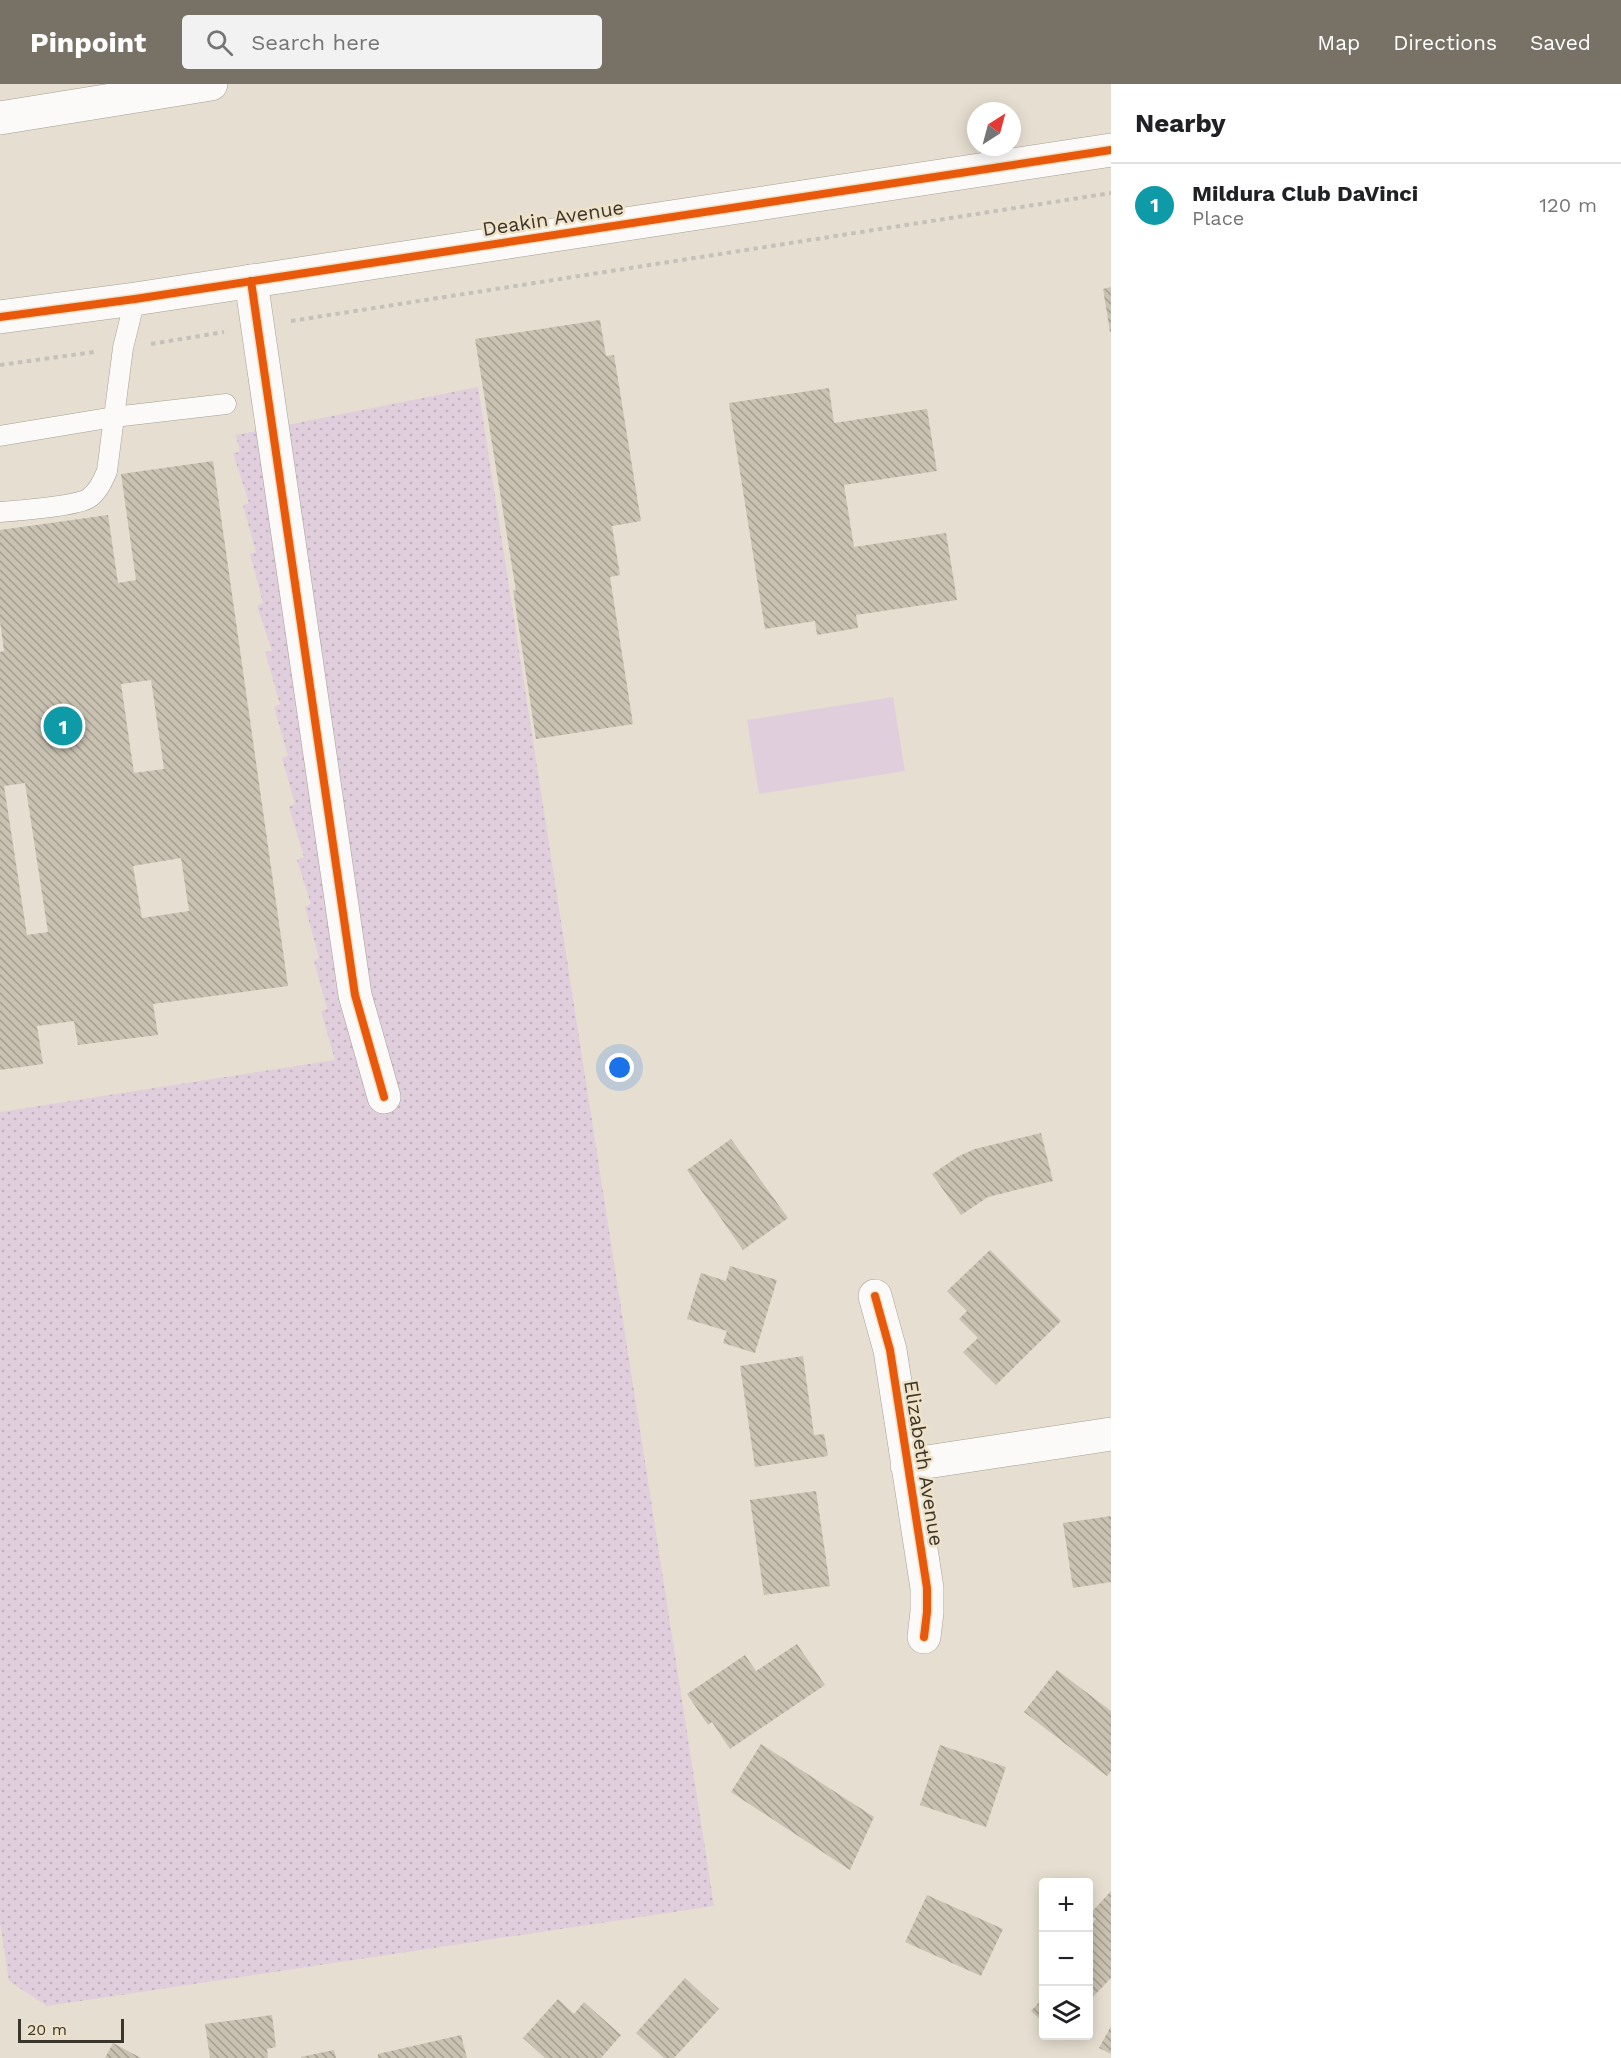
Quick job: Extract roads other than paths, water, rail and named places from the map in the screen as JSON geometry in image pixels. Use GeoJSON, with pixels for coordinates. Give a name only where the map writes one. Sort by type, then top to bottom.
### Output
{"type":"FeatureCollection","features":[{"type":"Feature","properties":{"kind":"main road"},"geometry":{"type":"LineString","coordinates":[[0,118],[211,84]]}},
{"type":"Feature","properties":{"kind":"main road","name":"Deakin Avenue"},"geometry":{"type":"LineString","coordinates":[[0,317],[135,299],[1111,150]]}},
{"type":"Feature","properties":{"kind":"main road"},"geometry":{"type":"LineString","coordinates":[[251,281],[355,995],[384,1097]]}},
{"type":"Feature","properties":{"kind":"main road","name":"Elizabeth Avenue"},"geometry":{"type":"LineString","coordinates":[[875,1296],[890,1350],[927,1588],[924,1637]]}},
{"type":"Feature","properties":{"kind":"main road","name":"Elizabeth Avenue"},"geometry":{"type":"LineString","coordinates":[[908,1465],[1111,1434]]}},
{"type":"Feature","properties":{"kind":"lane"},"geometry":{"type":"LineString","coordinates":[[0,512],[75,503],[88,499],[100,487],[107,471],[123,348],[135,299]]}},
{"type":"Feature","properties":{"kind":"lane"},"geometry":{"type":"LineString","coordinates":[[0,436],[114,417],[226,404]]}},
{"type":"Feature","properties":{"kind":"place","name":"Mildura Club DaVinci"},"geometry":{"type":"Point","coordinates":[63,726]}}]}
